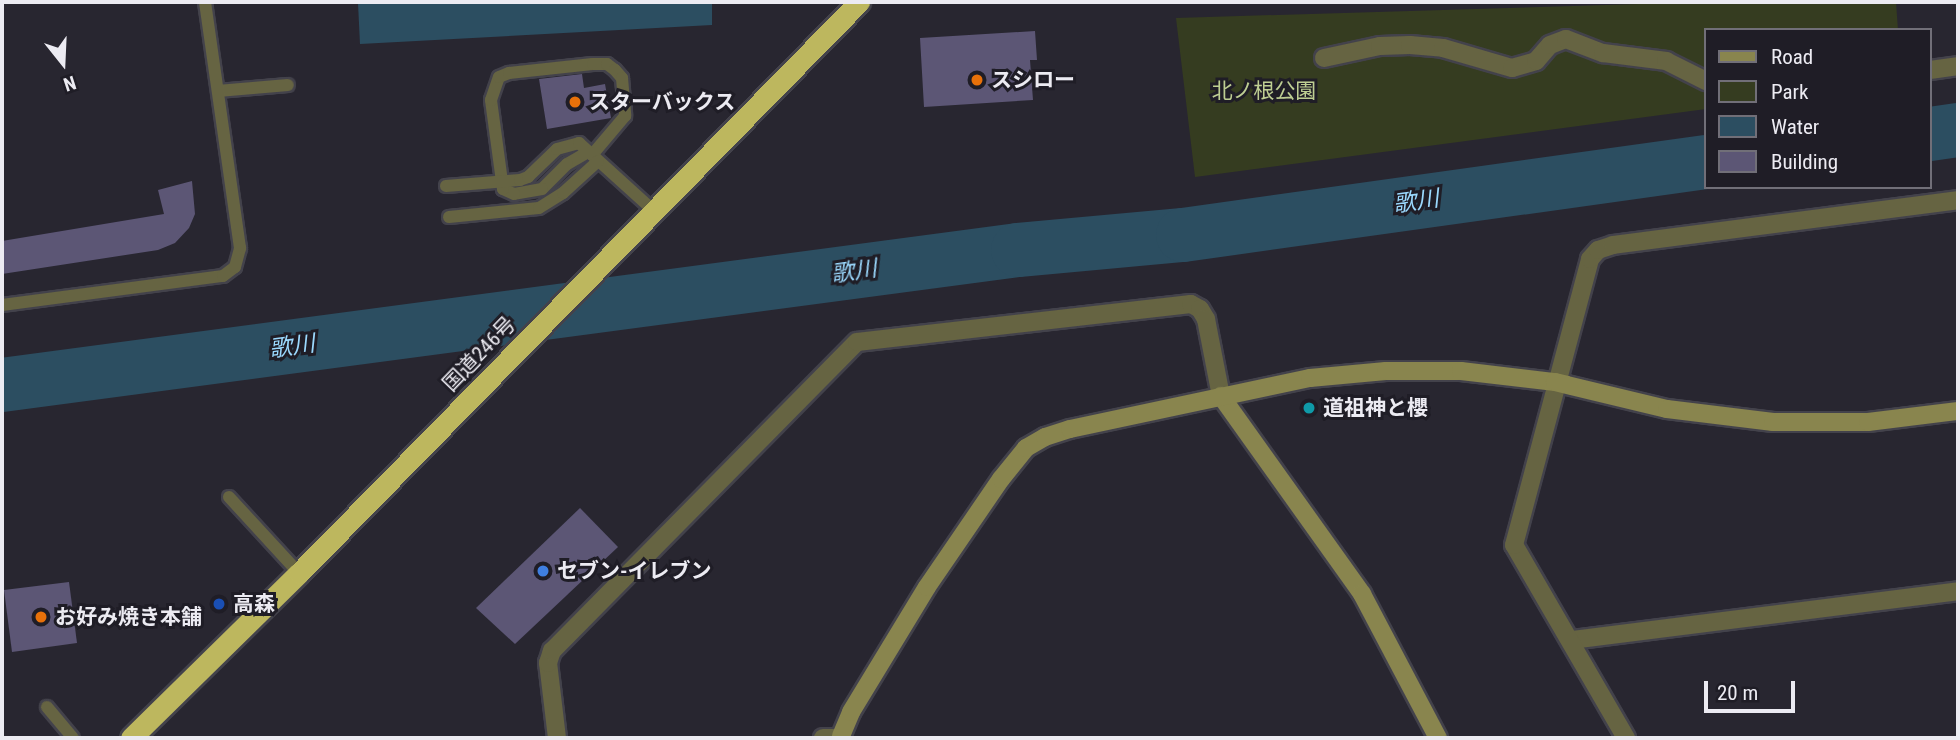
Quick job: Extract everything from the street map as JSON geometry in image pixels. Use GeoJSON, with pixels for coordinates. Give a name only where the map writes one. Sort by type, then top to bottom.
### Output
{"type":"FeatureCollection","features":[{"type":"Feature","properties":{"kind":"highway","name":"国道246号"},"geometry":{"type":"LineString","coordinates":[[131,738],[299,573],[859,2]]}},
{"type":"Feature","properties":{"kind":"street"},"geometry":{"type":"LineString","coordinates":[[1324,58],[1380,46],[1410,44],[1443,48],[1512,68],[1536,61],[1550,46],[1566,39],[1603,53],[1666,61],[1704,80]]}},
{"type":"Feature","properties":{"kind":"street"},"geometry":{"type":"LineString","coordinates":[[1932,70],[1958,66]]}},
{"type":"Feature","properties":{"kind":"street"},"geometry":{"type":"LineString","coordinates":[[1626,738],[1572,640],[1514,545],[1555,382],[1590,259],[1598,250],[1613,245],[1958,200]]}},
{"type":"Feature","properties":{"kind":"street"},"geometry":{"type":"LineString","coordinates":[[557,738],[548,663],[552,651],[857,342],[1191,304],[1200,309],[1206,319],[1221,396],[1362,594],[1438,738]]}},
{"type":"Feature","properties":{"kind":"street"},"geometry":{"type":"LineString","coordinates":[[841,736],[927,587],[1026,448],[1045,437],[1070,429],[1310,378],[1386,371],[1461,371],[1555,382],[1667,409],[1760,421],[1868,422],[1958,411]]}},
{"type":"Feature","properties":{"kind":"street"},"geometry":{"type":"LineString","coordinates":[[1572,640],[1958,590]]}},
{"type":"Feature","properties":{"kind":"lane"},"geometry":{"type":"LineString","coordinates":[[2,305],[223,276],[234,267],[240,248],[205,2]]}},
{"type":"Feature","properties":{"kind":"lane"},"geometry":{"type":"LineString","coordinates":[[449,217],[539,208],[563,193],[625,116],[622,78],[607,64],[509,73],[499,77],[491,100],[500,181],[508,193],[542,189],[567,164],[592,156]]}},
{"type":"Feature","properties":{"kind":"lane"},"geometry":{"type":"LineString","coordinates":[[218,92],[288,85]]}},
{"type":"Feature","properties":{"kind":"lane"},"geometry":{"type":"LineString","coordinates":[[446,186],[528,177],[565,145],[579,144],[654,211]]}},
{"type":"Feature","properties":{"kind":"lane"},"geometry":{"type":"LineString","coordinates":[[229,497],[299,573]]}},
{"type":"Feature","properties":{"kind":"lane"},"geometry":{"type":"LineString","coordinates":[[47,707],[73,738]]}},
{"type":"Feature","properties":{"kind":"green space","name":"北ノ根公園"},"geometry":{"type":"Polygon","coordinates":[[[1704,2],[1896,2],[1898,28],[1704,28],[1704,109],[1195,177],[1176,18],[1704,2]]]}},
{"type":"Feature","properties":{"kind":"water"},"geometry":{"type":"Polygon","coordinates":[[[712,2],[712,25],[360,44],[358,3],[712,2]]]}},
{"type":"Feature","properties":{"kind":"building","name":"スシロー"},"geometry":{"type":"Polygon","coordinates":[[[1035,31],[1037,60],[1030,60],[1033,100],[924,107],[920,38],[1035,31]]]}},
{"type":"Feature","properties":{"kind":"building","name":"スターバックス"},"geometry":{"type":"Polygon","coordinates":[[[582,74],[584,88],[605,84],[611,118],[547,129],[539,79],[582,74]]]}},
{"type":"Feature","properties":{"kind":"building"},"geometry":{"type":"Polygon","coordinates":[[[192,181],[195,214],[189,228],[175,243],[158,250],[2,274],[2,241],[164,214],[158,190],[192,181]]]}},
{"type":"Feature","properties":{"kind":"building"},"geometry":{"type":"Polygon","coordinates":[[[580,508],[618,547],[515,644],[476,608],[580,508]]]}},
{"type":"Feature","properties":{"kind":"building","name":"お好み焼き本舗"},"geometry":{"type":"Polygon","coordinates":[[[69,582],[77,643],[12,652],[4,590],[69,582]]]}},
{"type":"Feature","properties":{"kind":"waterway","name":"歌川"},"geometry":{"type":"LineString","coordinates":[[1932,134],[1958,130]]}},
{"type":"Feature","properties":{"kind":"waterway","name":"歌川"},"geometry":{"type":"LineString","coordinates":[[2,385],[1018,250],[1183,235],[1704,162]]}},
{"type":"Feature","properties":{"kind":"place","name":"スシロー"},"geometry":{"type":"Point","coordinates":[977,80]}},
{"type":"Feature","properties":{"kind":"place","name":"スターバックス"},"geometry":{"type":"Point","coordinates":[575,102]}},
{"type":"Feature","properties":{"kind":"place","name":"道祖神と櫻"},"geometry":{"type":"Point","coordinates":[1309,408]}},
{"type":"Feature","properties":{"kind":"place","name":"セブン-イレブン"},"geometry":{"type":"Point","coordinates":[543,571]}},
{"type":"Feature","properties":{"kind":"place","name":"高森"},"geometry":{"type":"Point","coordinates":[219,604]}},
{"type":"Feature","properties":{"kind":"place","name":"お好み焼き本舗"},"geometry":{"type":"Point","coordinates":[41,617]}}]}
